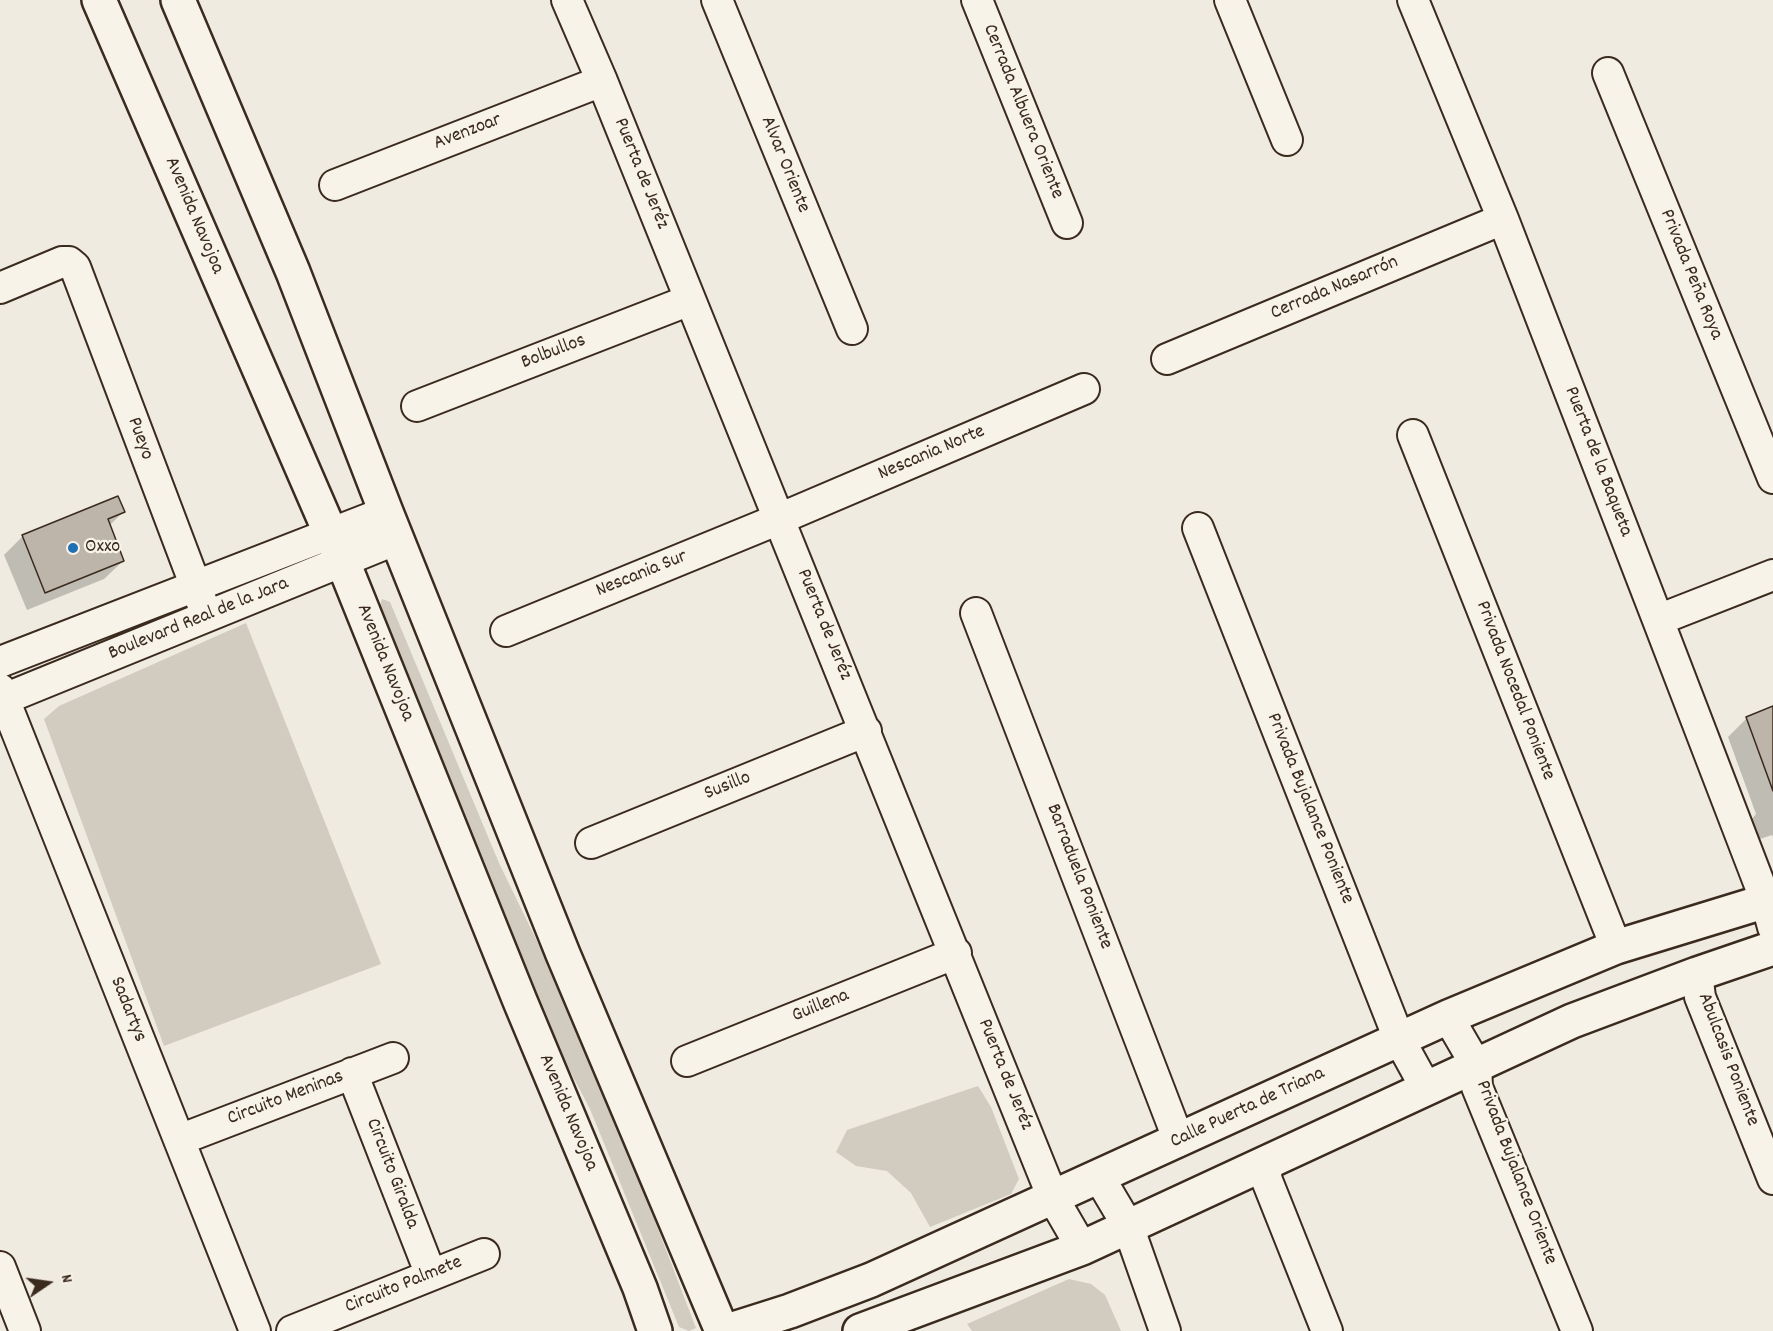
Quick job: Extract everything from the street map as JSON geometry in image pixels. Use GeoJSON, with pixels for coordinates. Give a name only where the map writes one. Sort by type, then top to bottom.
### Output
{"type":"FeatureCollection","features":[{"type":"Feature","properties":{"kind":"street","name":"Avenida Navojoa"},"geometry":{"type":"LineString","coordinates":[[99,0],[337,548],[520,1001],[640,1288],[655,1331]]}},
{"type":"Feature","properties":{"kind":"street"},"geometry":{"type":"LineString","coordinates":[[178,0],[293,272],[562,954],[722,1331]]}},
{"type":"Feature","properties":{"kind":"street","name":"Puerta de Jeréz"},"geometry":{"type":"LineString","coordinates":[[567,0],[866,731],[1053,1198],[1082,1248]]}},
{"type":"Feature","properties":{"kind":"street","name":"Alvar Oriente"},"geometry":{"type":"LineString","coordinates":[[717,0],[852,329]]}},
{"type":"Feature","properties":{"kind":"street","name":"Cerrada Albuera Oriente"},"geometry":{"type":"LineString","coordinates":[[977,0],[1067,224]]}},
{"type":"Feature","properties":{"kind":"street"},"geometry":{"type":"LineString","coordinates":[[1230,0],[1287,140]]}},
{"type":"Feature","properties":{"kind":"street","name":"Puerta de la Baqueta"},"geometry":{"type":"LineString","coordinates":[[1413,0],[1503,219],[1771,910]]}},
{"type":"Feature","properties":{"kind":"street","name":"Privada Peña Roya"},"geometry":{"type":"LineString","coordinates":[[1608,73],[1773,478]]}},
{"type":"Feature","properties":{"kind":"street","name":"Avenzoar"},"geometry":{"type":"LineString","coordinates":[[334,185],[602,81]]}},
{"type":"Feature","properties":{"kind":"street","name":"Cerrada Nasarrón"},"geometry":{"type":"LineString","coordinates":[[1167,359],[1503,219]]}},
{"type":"Feature","properties":{"kind":"street","name":"Pueyo"},"geometry":{"type":"LineString","coordinates":[[0,288],[62,262],[69,262],[75,267],[207,616]]}},
{"type":"Feature","properties":{"kind":"street","name":"Bolbullos"},"geometry":{"type":"LineString","coordinates":[[417,406],[690,300]]}},
{"type":"Feature","properties":{"kind":"street","name":"Nescania Norte"},"geometry":{"type":"LineString","coordinates":[[779,519],[1084,389]]}},
{"type":"Feature","properties":{"kind":"street","name":"Privada Nocedal Poniente"},"geometry":{"type":"LineString","coordinates":[[1413,435],[1616,947]]}},
{"type":"Feature","properties":{"kind":"street","name":"Nescania Sur"},"geometry":{"type":"LineString","coordinates":[[506,631],[779,519]]}},
{"type":"Feature","properties":{"kind":"street","name":"Boulevard Real de la Jara"},"geometry":{"type":"LineString","coordinates":[[1,696],[207,616],[337,548],[392,526]]}},
{"type":"Feature","properties":{"kind":"street","name":"Privada Bujalance Poniente"},"geometry":{"type":"LineString","coordinates":[[1198,528],[1399,1039],[1426,1088]]}},
{"type":"Feature","properties":{"kind":"street","name":"Boulevard Real de la Jara"},"geometry":{"type":"LineString","coordinates":[[0,662],[195,587],[337,548]]}},
{"type":"Feature","properties":{"kind":"street"},"geometry":{"type":"LineString","coordinates":[[1658,620],[1773,575]]}},
{"type":"Feature","properties":{"kind":"street","name":"Barraduela Poniente"},"geometry":{"type":"LineString","coordinates":[[976,613],[1179,1141]]}},
{"type":"Feature","properties":{"kind":"street","name":"Sadartys"},"geometry":{"type":"LineString","coordinates":[[1,696],[255,1331]]}},
{"type":"Feature","properties":{"kind":"street","name":"Susillo"},"geometry":{"type":"LineString","coordinates":[[591,843],[866,731]]}},
{"type":"Feature","properties":{"kind":"street","name":"Calle Puerta de Triana"},"geometry":{"type":"LineString","coordinates":[[728,1331],[790,1311],[871,1280],[1448,1017],[1616,947],[1771,910]]}},
{"type":"Feature","properties":{"kind":"street"},"geometry":{"type":"LineString","coordinates":[[871,1280],[873,1325],[1082,1248],[1572,1021],[1773,948]]}},
{"type":"Feature","properties":{"kind":"street","name":"Guillena"},"geometry":{"type":"LineString","coordinates":[[687,1061],[956,953]]}},
{"type":"Feature","properties":{"kind":"street","name":"Abulcasis Poniente"},"geometry":{"type":"LineString","coordinates":[[1697,974],[1700,997],[1773,1179]]}},
{"type":"Feature","properties":{"kind":"street","name":"Privada Bujalance Oriente"},"geometry":{"type":"LineString","coordinates":[[1448,1017],[1476,1065],[1478,1087],[1577,1331]]}},
{"type":"Feature","properties":{"kind":"street","name":"Circuito Meninas"},"geometry":{"type":"LineString","coordinates":[[179,1140],[393,1058]]}},
{"type":"Feature","properties":{"kind":"street","name":"Circuito Giralda"},"geometry":{"type":"LineString","coordinates":[[352,1073],[431,1275]]}},
{"type":"Feature","properties":{"kind":"street"},"geometry":{"type":"LineString","coordinates":[[1267,1161],[1266,1178],[1327,1331]]}},
{"type":"Feature","properties":{"kind":"street"},"geometry":{"type":"LineString","coordinates":[[1099,1177],[1128,1226],[1165,1331]]}},
{"type":"Feature","properties":{"kind":"street","name":"Circuito Palmete"},"geometry":{"type":"LineString","coordinates":[[292,1331],[484,1254]]}},
{"type":"Feature","properties":{"kind":"street"},"geometry":{"type":"LineString","coordinates":[[0,1267],[25,1331]]}},
{"type":"Feature","properties":{"kind":"street"},"geometry":{"type":"LineString","coordinates":[[640,1288],[666,1321],[680,1331]]}},
{"type":"Feature","properties":{"kind":"shaded area"},"geometry":{"type":"Polygon","coordinates":[[[382,599],[390,602],[499,863],[603,1086],[696,1328],[689,1331],[679,1327],[590,1109],[539,1012],[379,609],[382,599]]]}},
{"type":"Feature","properties":{"kind":"shaded area"},"geometry":{"type":"Polygon","coordinates":[[[246,623],[381,964],[164,1046],[44,719],[59,706],[246,623]]]}},
{"type":"Feature","properties":{"kind":"shaded area"},"geometry":{"type":"Polygon","coordinates":[[[978,1086],[991,1107],[1019,1179],[1011,1194],[930,1227],[911,1193],[887,1171],[856,1166],[836,1152],[847,1130],[978,1086]]]}},
{"type":"Feature","properties":{"kind":"shaded area"},"geometry":{"type":"Polygon","coordinates":[[[1069,1279],[1091,1284],[1105,1295],[1121,1331],[972,1331],[967,1324],[1069,1279]]]}},
{"type":"Feature","properties":{"kind":"building","name":"Oxxo"},"geometry":{"type":"Polygon","coordinates":[[[118,496],[125,512],[108,519],[124,561],[45,593],[22,535],[118,496]]]}},
{"type":"Feature","properties":{"kind":"building"},"geometry":{"type":"Polygon","coordinates":[[[1773,706],[1773,791],[1746,717],[1773,706]]]}},
{"type":"Feature","properties":{"kind":"place","name":"Oxxo"},"geometry":{"type":"Point","coordinates":[73,548]}}]}
